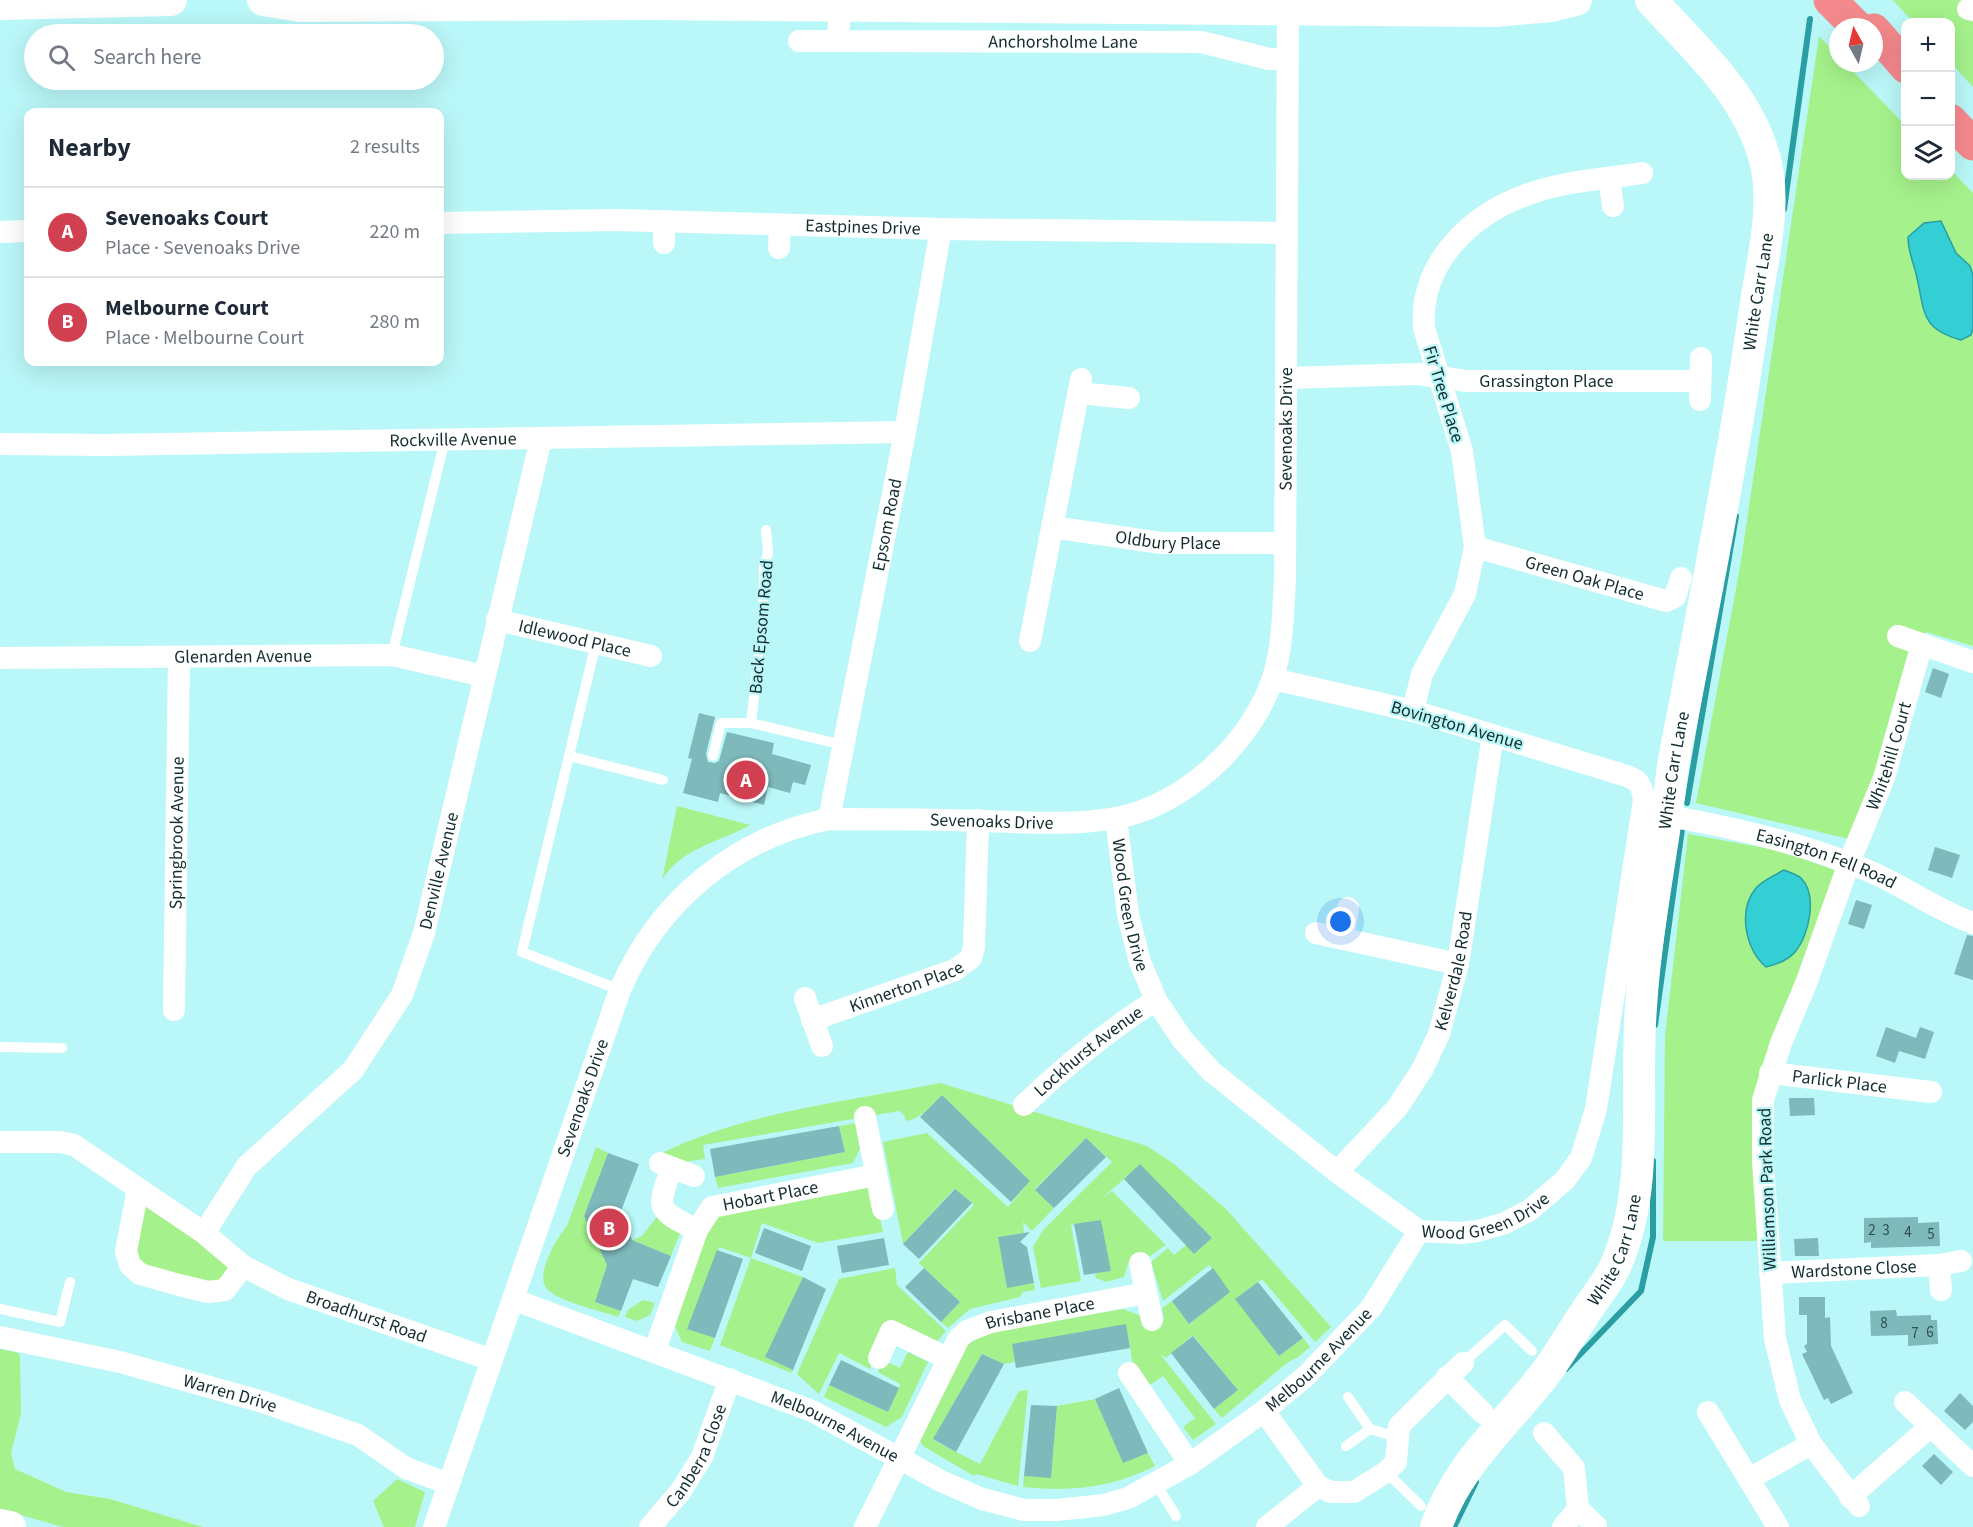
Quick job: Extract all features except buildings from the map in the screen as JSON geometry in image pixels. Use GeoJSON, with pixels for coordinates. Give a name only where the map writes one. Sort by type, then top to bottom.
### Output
{"type":"FeatureCollection","features":[{"type":"Feature","properties":{"kind":"highway"},"geometry":{"type":"LineString","coordinates":[[1830,0],[1848,18]]}},
{"type":"Feature","properties":{"kind":"highway"},"geometry":{"type":"LineString","coordinates":[[1849,0],[1864,18]]}},
{"type":"Feature","properties":{"kind":"highway"},"geometry":{"type":"LineString","coordinates":[[1883,40],[1901,62]]}},
{"type":"Feature","properties":{"kind":"highway"},"geometry":{"type":"LineString","coordinates":[[1883,53],[1901,72]]}},
{"type":"Feature","properties":{"kind":"street"},"geometry":{"type":"LineString","coordinates":[[0,4],[171,0]]}},
{"type":"Feature","properties":{"kind":"street","name":"Anchorsholme Lane"},"geometry":{"type":"LineString","coordinates":[[263,0],[300,6],[650,2],[840,5],[1288,5],[1495,11],[1551,6],[1576,0]]}},
{"type":"Feature","properties":{"kind":"street","name":"White Carr Lane"},"geometry":{"type":"LineString","coordinates":[[1429,1516],[1451,1493],[1471,1462],[1542,1379],[1614,1269],[1628,1235],[1638,1137],[1641,1007],[1673,765],[1748,356],[1770,192],[1760,143],[1743,107],[1717,70],[1651,0]]}},
{"type":"Feature","properties":{"kind":"street"},"geometry":{"type":"LineString","coordinates":[[838,41],[840,5]]}},
{"type":"Feature","properties":{"kind":"street","name":"Sevenoaks Drive"},"geometry":{"type":"LineString","coordinates":[[434,1527],[620,990],[631,963],[670,909],[718,866],[765,840],[809,823],[829,819],[1072,823],[1116,818],[1154,805],[1175,793],[1216,762],[1248,726],[1272,679],[1281,631],[1285,543],[1288,5]]}},
{"type":"Feature","properties":{"kind":"street","name":"Anchorsholme Lane"},"geometry":{"type":"LineString","coordinates":[[799,41],[1201,42],[1269,59],[1286,59]]}},
{"type":"Feature","properties":{"kind":"street","name":"Fir Tree Place"},"geometry":{"type":"LineString","coordinates":[[1413,711],[1422,674],[1455,618],[1465,594],[1475,547],[1462,451],[1436,376],[1423,313],[1426,290],[1435,269],[1467,229],[1513,200],[1548,188],[1642,173]]}},
{"type":"Feature","properties":{"kind":"street"},"geometry":{"type":"LineString","coordinates":[[1609,178],[1613,206]]}},
{"type":"Feature","properties":{"kind":"street","name":"Eastpines Drive"},"geometry":{"type":"LineString","coordinates":[[444,223],[779,237],[941,229],[1286,233]]}},
{"type":"Feature","properties":{"kind":"street","name":"Epsom Road"},"geometry":{"type":"LineString","coordinates":[[829,819],[905,432],[941,229]]}},
{"type":"Feature","properties":{"kind":"street"},"geometry":{"type":"LineString","coordinates":[[0,232],[24,231]]}},
{"type":"Feature","properties":{"kind":"street","name":"Grassington Place"},"geometry":{"type":"LineString","coordinates":[[1286,378],[1436,376],[1466,381],[1700,390],[1701,358]]}},
{"type":"Feature","properties":{"kind":"street"},"geometry":{"type":"LineString","coordinates":[[1030,641],[1080,386],[1129,397]]}},
{"type":"Feature","properties":{"kind":"street","name":"Rockville Avenue"},"geometry":{"type":"LineString","coordinates":[[0,444],[541,439],[905,432]]}},
{"type":"Feature","properties":{"kind":"street","name":"Denville Avenue"},"geometry":{"type":"LineString","coordinates":[[204,1233],[247,1166],[352,1070],[402,995],[424,933],[541,439]]}},
{"type":"Feature","properties":{"kind":"street","name":"Oldbury Place"},"geometry":{"type":"LineString","coordinates":[[1052,527],[1161,543],[1285,543]]}},
{"type":"Feature","properties":{"kind":"street","name":"Green Oak Place"},"geometry":{"type":"LineString","coordinates":[[1475,547],[1666,601],[1675,597],[1681,578]]}},
{"type":"Feature","properties":{"kind":"street","name":"Idlewood Place"},"geometry":{"type":"LineString","coordinates":[[497,620],[651,656]]}},
{"type":"Feature","properties":{"kind":"street"},"geometry":{"type":"LineString","coordinates":[[1898,636],[1973,662]]}},
{"type":"Feature","properties":{"kind":"street","name":"Whitehill Court"},"geometry":{"type":"LineString","coordinates":[[1849,863],[1884,778],[1922,644]]}},
{"type":"Feature","properties":{"kind":"street","name":"Glenarden Avenue"},"geometry":{"type":"LineString","coordinates":[[0,658],[392,655],[484,676]]}},
{"type":"Feature","properties":{"kind":"street","name":"Springbrook Avenue"},"geometry":{"type":"LineString","coordinates":[[174,1010],[179,657]]}},
{"type":"Feature","properties":{"kind":"street","name":"Bovington Avenue"},"geometry":{"type":"LineString","coordinates":[[1272,679],[1413,711],[1638,780]]}},
{"type":"Feature","properties":{"kind":"street","name":"Kelverdale Road"},"geometry":{"type":"LineString","coordinates":[[1336,1172],[1397,1108],[1422,1070],[1439,1034],[1458,964],[1493,735]]}},
{"type":"Feature","properties":{"kind":"street","name":"Wood Green Drive"},"geometry":{"type":"LineString","coordinates":[[1116,818],[1128,915],[1140,962],[1156,1000],[1182,1039],[1212,1071],[1336,1172],[1419,1231],[1461,1233],[1505,1223],[1549,1196],[1581,1158],[1596,1109],[1644,800],[1642,786],[1638,780]]}},
{"type":"Feature","properties":{"kind":"street","name":"Easington Fell Road"},"geometry":{"type":"LineString","coordinates":[[1668,816],[1791,842],[1886,879],[1952,915],[1973,923]]}},
{"type":"Feature","properties":{"kind":"street","name":"Kinnerton Place"},"geometry":{"type":"LineString","coordinates":[[812,1020],[955,970],[971,958],[974,946],[978,820]]}},
{"type":"Feature","properties":{"kind":"street","name":"Williamson Park Road"},"geometry":{"type":"LineString","coordinates":[[1849,863],[1807,981],[1770,1073],[1762,1121],[1775,1339],[1790,1400],[1810,1444],[1854,1502],[1931,1426]]}},
{"type":"Feature","properties":{"kind":"street"},"geometry":{"type":"LineString","coordinates":[[1343,939],[1348,908]]}},
{"type":"Feature","properties":{"kind":"street"},"geometry":{"type":"LineString","coordinates":[[1316,933],[1458,964]]}},
{"type":"Feature","properties":{"kind":"street"},"geometry":{"type":"LineString","coordinates":[[804,998],[822,1046]]}},
{"type":"Feature","properties":{"kind":"street","name":"Lockhurst Avenue"},"geometry":{"type":"LineString","coordinates":[[1024,1106],[1068,1063],[1109,1030],[1156,1000]]}},
{"type":"Feature","properties":{"kind":"street","name":"Parlick Place"},"geometry":{"type":"LineString","coordinates":[[1770,1073],[1919,1084]]}},
{"type":"Feature","properties":{"kind":"street"},"geometry":{"type":"LineString","coordinates":[[865,1117],[883,1209]]}},
{"type":"Feature","properties":{"kind":"street","name":"Broadhurst Road"},"geometry":{"type":"LineString","coordinates":[[0,1142],[60,1142],[74,1145],[204,1233],[243,1266],[288,1290],[492,1360]]}},
{"type":"Feature","properties":{"kind":"street"},"geometry":{"type":"LineString","coordinates":[[694,1176],[666,1166],[662,1197],[663,1209],[668,1215],[698,1230]]}},
{"type":"Feature","properties":{"kind":"street","name":"Hobart Place"},"geometry":{"type":"LineString","coordinates":[[655,1350],[698,1230],[709,1210],[718,1205],[876,1175]]}},
{"type":"Feature","properties":{"kind":"street"},"geometry":{"type":"LineString","coordinates":[[138,1189],[126,1251],[130,1264],[140,1274],[208,1292],[225,1290],[243,1266]]}},
{"type":"Feature","properties":{"kind":"street","name":"Melbourne Avenue"},"geometry":{"type":"LineString","coordinates":[[514,1300],[655,1350],[812,1411],[941,1481],[982,1499],[1057,1519],[1128,1498],[1156,1485],[1190,1464],[1264,1411],[1307,1375],[1371,1308],[1419,1231]]}},
{"type":"Feature","properties":{"kind":"street","name":"Wardstone Close"},"geometry":{"type":"LineString","coordinates":[[1770,1273],[1939,1265],[1961,1260]]}},
{"type":"Feature","properties":{"kind":"street"},"geometry":{"type":"LineString","coordinates":[[1140,1263],[1152,1320]]}},
{"type":"Feature","properties":{"kind":"street","name":"Wardstone Close"},"geometry":{"type":"LineString","coordinates":[[1939,1265],[1941,1290]]}},
{"type":"Feature","properties":{"kind":"street","name":"Brisbane Place"},"geometry":{"type":"LineString","coordinates":[[865,1527],[947,1358],[954,1345],[967,1331],[991,1322],[1146,1293]]}},
{"type":"Feature","properties":{"kind":"street"},"geometry":{"type":"LineString","coordinates":[[879,1358],[891,1331],[947,1358]]}},
{"type":"Feature","properties":{"kind":"street","name":"Warren Drive"},"geometry":{"type":"LineString","coordinates":[[0,1337],[120,1362],[263,1402],[358,1436],[406,1468],[448,1484]]}},
{"type":"Feature","properties":{"kind":"street"},"geometry":{"type":"LineString","coordinates":[[1264,1411],[1318,1486],[1331,1492],[1354,1492],[1386,1472],[1396,1462],[1399,1426],[1455,1370],[1483,1413]]}},
{"type":"Feature","properties":{"kind":"street"},"geometry":{"type":"LineString","coordinates":[[1129,1373],[1190,1464]]}},
{"type":"Feature","properties":{"kind":"street","name":"Canberra Close"},"geometry":{"type":"LineString","coordinates":[[650,1527],[680,1492],[702,1457],[730,1379]]}},
{"type":"Feature","properties":{"kind":"street"},"geometry":{"type":"LineString","coordinates":[[1905,1402],[1973,1466]]}},
{"type":"Feature","properties":{"kind":"street"},"geometry":{"type":"LineString","coordinates":[[1708,1412],[1778,1527]]}},
{"type":"Feature","properties":{"kind":"street"},"geometry":{"type":"LineString","coordinates":[[1544,1433],[1574,1468],[1578,1509],[1596,1527]]}},
{"type":"Feature","properties":{"kind":"street"},"geometry":{"type":"LineString","coordinates":[[1749,1479],[1810,1444]]}},
{"type":"Feature","properties":{"kind":"street"},"geometry":{"type":"LineString","coordinates":[[1267,1527],[1318,1486]]}},
{"type":"Feature","properties":{"kind":"street"},"geometry":{"type":"LineString","coordinates":[[1563,1527],[1578,1509]]}},
{"type":"Feature","properties":{"kind":"street"},"geometry":{"type":"LineString","coordinates":[[0,1525],[9,1527]]}},
{"type":"Feature","properties":{"kind":"lane"},"geometry":{"type":"LineString","coordinates":[[392,655],[444,440]]}},
{"type":"Feature","properties":{"kind":"lane","name":"Back Epsom Road"},"geometry":{"type":"LineString","coordinates":[[751,723],[763,616],[764,566],[768,553],[766,530]]}},
{"type":"Feature","properties":{"kind":"lane"},"geometry":{"type":"LineString","coordinates":[[596,643],[522,952],[620,990]]}},
{"type":"Feature","properties":{"kind":"lane"},"geometry":{"type":"LineString","coordinates":[[713,756],[721,723],[751,723],[843,745]]}},
{"type":"Feature","properties":{"kind":"lane"},"geometry":{"type":"LineString","coordinates":[[569,756],[663,780]]}},
{"type":"Feature","properties":{"kind":"lane"},"geometry":{"type":"LineString","coordinates":[[0,1047],[62,1048]]}},
{"type":"Feature","properties":{"kind":"lane"},"geometry":{"type":"LineString","coordinates":[[0,1310],[60,1323],[70,1282]]}},
{"type":"Feature","properties":{"kind":"lane"},"geometry":{"type":"LineString","coordinates":[[1455,1370],[1505,1325],[1532,1351]]}},
{"type":"Feature","properties":{"kind":"lane"},"geometry":{"type":"LineString","coordinates":[[1347,1397],[1370,1429],[1397,1437]]}},
{"type":"Feature","properties":{"kind":"lane"},"geometry":{"type":"LineString","coordinates":[[1346,1446],[1370,1429]]}},
{"type":"Feature","properties":{"kind":"lane"},"geometry":{"type":"LineString","coordinates":[[1386,1472],[1429,1516]]}},
{"type":"Feature","properties":{"kind":"lane"},"geometry":{"type":"LineString","coordinates":[[1156,1485],[1176,1516]]}},
{"type":"Feature","properties":{"kind":"green space"},"geometry":{"type":"Polygon","coordinates":[[[1893,0],[1973,0],[1973,87],[1955,67],[1955,18],[1909,18],[1893,0]]]}},
{"type":"Feature","properties":{"kind":"green space"},"geometry":{"type":"Polygon","coordinates":[[[1819,36],[1829,47],[1829,72],[1854,72],[1901,121],[1901,180],[1955,180],[1955,174],[1973,193],[1973,646],[1926,632],[1858,841],[1696,803],[1740,567],[1819,36]]]}},
{"type":"Feature","properties":{"kind":"green space"},"geometry":{"type":"Polygon","coordinates":[[[677,806],[750,825],[690,853],[670,869],[662,880],[677,806]]]}},
{"type":"Feature","properties":{"kind":"green space"},"geometry":{"type":"Polygon","coordinates":[[[1688,834],[1782,851],[1845,874],[1776,1057],[1768,1241],[1663,1241],[1665,1036],[1688,834]]]}},
{"type":"Feature","properties":{"kind":"green space"},"geometry":{"type":"Polygon","coordinates":[[[940,1083],[1147,1146],[1174,1164],[1226,1209],[1331,1327],[1315,1342],[1262,1279],[1236,1299],[1279,1356],[1303,1338],[1310,1347],[1288,1362],[1222,1418],[1214,1409],[1238,1390],[1193,1335],[1166,1358],[1160,1354],[1216,1424],[1193,1440],[1183,1427],[1195,1418],[1163,1376],[1146,1388],[1134,1372],[1126,1324],[1015,1362],[1004,1364],[982,1354],[933,1440],[980,1464],[1019,1391],[1028,1390],[1018,1486],[976,1474],[974,1476],[923,1446],[920,1441],[966,1345],[990,1332],[1123,1309],[1152,1320],[1164,1319],[1162,1308],[1172,1301],[1190,1324],[1229,1291],[1209,1265],[1163,1301],[1151,1262],[1168,1248],[1174,1255],[1186,1245],[1194,1254],[1212,1238],[1140,1165],[1100,1200],[1112,1191],[1166,1245],[1140,1263],[1128,1263],[1124,1277],[1106,1282],[1096,1278],[1095,1274],[1110,1270],[1101,1220],[1071,1225],[1081,1281],[1041,1288],[1033,1247],[1043,1230],[1112,1162],[1086,1138],[1035,1189],[1054,1208],[1032,1231],[1023,1222],[1024,1233],[998,1237],[1007,1287],[1034,1283],[1035,1290],[1023,1292],[1020,1297],[970,1309],[948,1328],[941,1322],[960,1302],[919,1263],[974,1205],[954,1189],[903,1244],[883,1142],[927,1133],[1008,1207],[1030,1181],[942,1095],[922,1114],[906,1121],[904,1115],[899,1111],[703,1145],[705,1159],[683,1162],[660,1154],[693,1139],[762,1118],[833,1102],[940,1083]]]}},
{"type":"Feature","properties":{"kind":"green space"},"geometry":{"type":"Polygon","coordinates":[[[856,1123],[861,1146],[853,1163],[718,1188],[715,1177],[845,1152],[839,1126],[856,1123]]]}},
{"type":"Feature","properties":{"kind":"green space"},"geometry":{"type":"Polygon","coordinates":[[[596,1147],[608,1153],[584,1216],[607,1265],[596,1302],[621,1311],[618,1317],[562,1298],[548,1290],[544,1284],[543,1276],[548,1257],[567,1226],[596,1147]]]}},
{"type":"Feature","properties":{"kind":"green space"},"geometry":{"type":"Polygon","coordinates":[[[860,1187],[870,1188],[875,1195],[883,1232],[818,1243],[762,1223],[751,1258],[719,1247],[688,1328],[715,1338],[710,1351],[682,1342],[675,1326],[706,1232],[719,1214],[860,1187]]]}},
{"type":"Feature","properties":{"kind":"green space"},"geometry":{"type":"Polygon","coordinates":[[[136,1196],[204,1244],[239,1273],[231,1285],[140,1274],[128,1231],[136,1196]]]}},
{"type":"Feature","properties":{"kind":"green space"},"geometry":{"type":"Polygon","coordinates":[[[663,1209],[684,1223],[671,1256],[632,1240],[642,1236],[663,1209]]]}},
{"type":"Feature","properties":{"kind":"green space"},"geometry":{"type":"Polygon","coordinates":[[[751,1258],[803,1277],[766,1357],[793,1370],[792,1373],[720,1345],[751,1258]]]}},
{"type":"Feature","properties":{"kind":"green space"},"geometry":{"type":"Polygon","coordinates":[[[895,1268],[897,1285],[946,1331],[935,1344],[890,1321],[870,1369],[839,1353],[819,1394],[797,1374],[839,1279],[895,1268]]]}},
{"type":"Feature","properties":{"kind":"green space"},"geometry":{"type":"Polygon","coordinates":[[[643,1300],[655,1303],[650,1315],[637,1321],[625,1317],[628,1310],[643,1300]]]}},
{"type":"Feature","properties":{"kind":"green space"},"geometry":{"type":"Polygon","coordinates":[[[0,1349],[19,1353],[20,1358],[21,1414],[11,1453],[15,1469],[66,1492],[110,1499],[203,1527],[63,1527],[0,1509],[0,1349]]]}},
{"type":"Feature","properties":{"kind":"green space"},"geometry":{"type":"Polygon","coordinates":[[[908,1352],[928,1362],[902,1417],[886,1427],[824,1397],[829,1385],[888,1412],[900,1384],[878,1372],[883,1360],[900,1368],[908,1352]]]}},
{"type":"Feature","properties":{"kind":"green space"},"geometry":{"type":"Polygon","coordinates":[[[1095,1399],[1123,1462],[1148,1453],[1155,1466],[1123,1479],[1090,1487],[1057,1489],[1023,1487],[1024,1476],[1051,1477],[1057,1406],[1095,1399]]]}},
{"type":"Feature","properties":{"kind":"green space"},"geometry":{"type":"Polygon","coordinates":[[[397,1479],[425,1492],[415,1527],[384,1527],[373,1501],[397,1479]]]}},
{"type":"Feature","properties":{"kind":"water"},"geometry":{"type":"Polygon","coordinates":[[[1941,221],[1956,253],[1970,266],[1973,275],[1973,328],[1971,335],[1961,340],[1938,331],[1927,318],[1909,248],[1908,237],[1924,223],[1941,221]]]}},
{"type":"Feature","properties":{"kind":"water"},"geometry":{"type":"Polygon","coordinates":[[[1784,870],[1800,877],[1806,885],[1810,905],[1808,926],[1800,945],[1792,955],[1766,967],[1753,951],[1749,941],[1746,930],[1747,908],[1756,888],[1784,870]]]}},
{"type":"Feature","properties":{"kind":"waterway"},"geometry":{"type":"LineString","coordinates":[[1784,209],[1810,19]]}},
{"type":"Feature","properties":{"kind":"waterway"},"geometry":{"type":"LineString","coordinates":[[1687,803],[1736,516]]}},
{"type":"Feature","properties":{"kind":"waterway"},"geometry":{"type":"LineString","coordinates":[[1655,1025],[1682,829]]}},
{"type":"Feature","properties":{"kind":"waterway"},"geometry":{"type":"LineString","coordinates":[[1566,1369],[1641,1291],[1653,1237],[1653,1161]]}},
{"type":"Feature","properties":{"kind":"waterway"},"geometry":{"type":"LineString","coordinates":[[1454,1527],[1476,1482]]}},
{"type":"Feature","properties":{"kind":"place","name":"Sevenoaks Court"},"geometry":{"type":"Point","coordinates":[746,780]}},
{"type":"Feature","properties":{"kind":"place","name":"Melbourne Court"},"geometry":{"type":"Point","coordinates":[609,1228]}}]}
